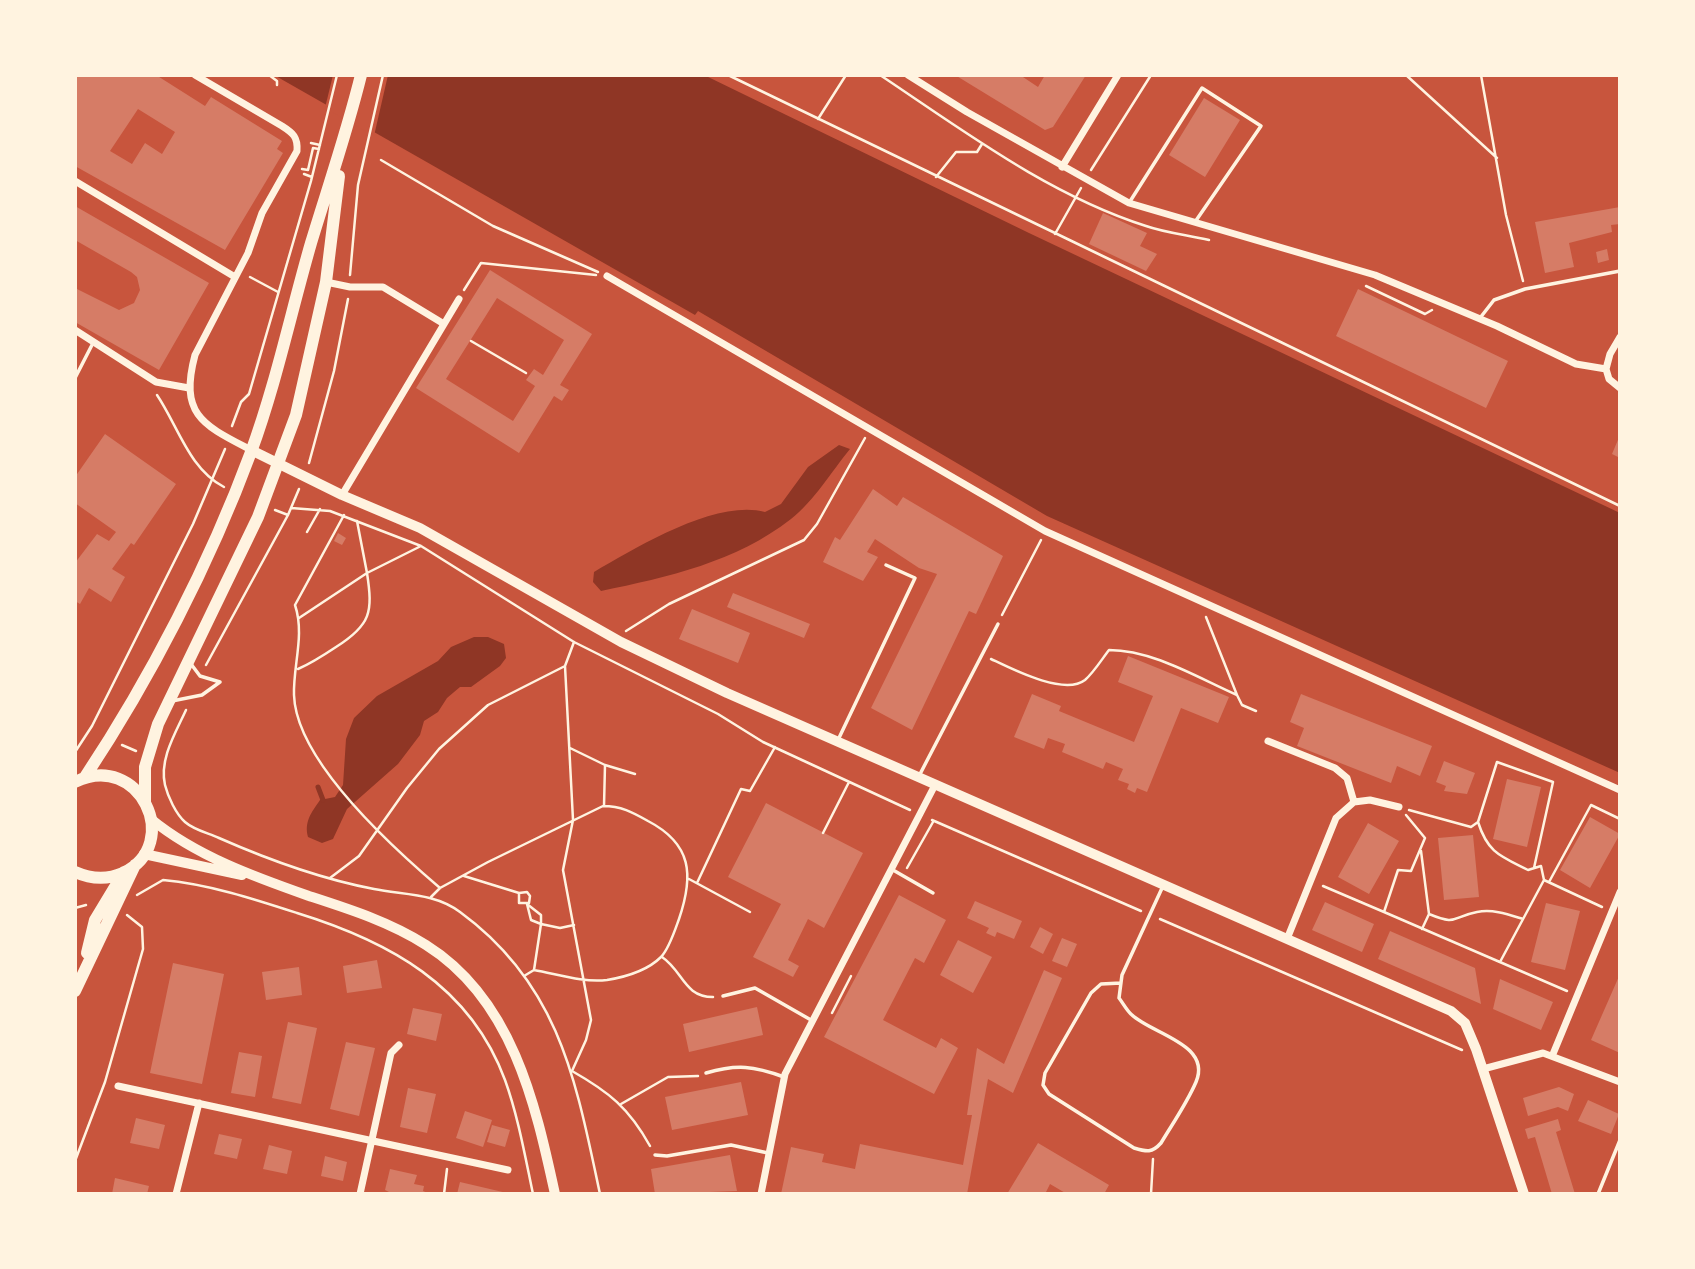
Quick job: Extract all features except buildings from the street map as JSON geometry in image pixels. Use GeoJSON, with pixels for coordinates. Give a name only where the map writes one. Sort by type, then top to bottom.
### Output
{"type":"FeatureCollection","features":[{"type":"Feature","properties":{"kind":"highway"},"geometry":{"type":"LineString","coordinates":[[80,779],[110,739],[196,575],[251,450],[312,240],[341,155],[361,75]]}},
{"type":"Feature","properties":{"kind":"highway"},"geometry":{"type":"LineString","coordinates":[[75,991],[83,973],[95,920],[151,838],[151,819],[145,801],[147,754],[167,702],[254,527],[280,465],[303,388],[326,282],[341,155]]}},
{"type":"Feature","properties":{"kind":"highway"},"geometry":{"type":"LineString","coordinates":[[80,779],[102,775],[119,778],[134,788],[145,801]]}},
{"type":"Feature","properties":{"kind":"highway"},"geometry":{"type":"LineString","coordinates":[[76,872],[100,878],[134,864]]}},
{"type":"Feature","properties":{"kind":"main road"},"geometry":{"type":"LineString","coordinates":[[151,819],[167,833],[255,877],[375,918],[428,946],[464,977],[500,1023],[525,1074],[555,1194]]}},
{"type":"Feature","properties":{"kind":"main road"},"geometry":{"type":"LineString","coordinates":[[134,864],[255,877]]}},
{"type":"Feature","properties":{"kind":"street"},"geometry":{"type":"LineString","coordinates":[[195,75],[295,134],[297,151],[262,213],[248,253],[195,355],[189,388],[199,419],[228,438],[304,477],[420,528],[615,638],[727,693],[1163,887],[1451,1011],[1465,1023],[1524,1194]]}},
{"type":"Feature","properties":{"kind":"street"},"geometry":{"type":"LineString","coordinates":[[908,75],[1062,167],[1129,203],[1356,269],[1480,318],[1576,364],[1606,369]]}},
{"type":"Feature","properties":{"kind":"street"},"geometry":{"type":"LineString","coordinates":[[1062,167],[1118,75]]}},
{"type":"Feature","properties":{"kind":"street"},"geometry":{"type":"LineString","coordinates":[[75,181],[234,278]]}},
{"type":"Feature","properties":{"kind":"street"},"geometry":{"type":"LineString","coordinates":[[607,276],[1045,531],[1620,790]]}},
{"type":"Feature","properties":{"kind":"street"},"geometry":{"type":"LineString","coordinates":[[326,282],[350,287],[383,286],[444,324]]}},
{"type":"Feature","properties":{"kind":"street"},"geometry":{"type":"LineString","coordinates":[[342,495],[458,299]]}},
{"type":"Feature","properties":{"kind":"street"},"geometry":{"type":"LineString","coordinates":[[75,330],[156,382],[189,388]]}},
{"type":"Feature","properties":{"kind":"street"},"geometry":{"type":"LineString","coordinates":[[1620,337],[1610,354],[1606,369],[1609,379],[1620,388]]}},
{"type":"Feature","properties":{"kind":"street"},"geometry":{"type":"LineString","coordinates":[[1268,741],[1335,768],[1347,778],[1354,802]]}},
{"type":"Feature","properties":{"kind":"street"},"geometry":{"type":"LineString","coordinates":[[761,1194],[784,1077],[811,1020],[921,815],[934,785]]}},
{"type":"Feature","properties":{"kind":"street"},"geometry":{"type":"LineString","coordinates":[[1287,939],[1336,818],[1354,802],[1370,800],[1399,807]]}},
{"type":"Feature","properties":{"kind":"street"},"geometry":{"type":"LineString","coordinates":[[1553,1055],[1620,891]]}},
{"type":"Feature","properties":{"kind":"street"},"geometry":{"type":"LineString","coordinates":[[360,1194],[391,1053],[399,1045]]}},
{"type":"Feature","properties":{"kind":"street"},"geometry":{"type":"LineString","coordinates":[[1483,1069],[1543,1053],[1620,1082]]}},
{"type":"Feature","properties":{"kind":"street"},"geometry":{"type":"LineString","coordinates":[[118,1086],[508,1170]]}},
{"type":"Feature","properties":{"kind":"street"},"geometry":{"type":"LineString","coordinates":[[176,1194],[199,1103]]}},
{"type":"Feature","properties":{"kind":"lane"},"geometry":{"type":"LineString","coordinates":[[1129,203],[1202,88],[1261,126],[1195,223]]}},
{"type":"Feature","properties":{"kind":"lane"},"geometry":{"type":"LineString","coordinates":[[1480,318],[1494,300],[1525,289],[1620,271]]}},
{"type":"Feature","properties":{"kind":"lane"},"geometry":{"type":"LineString","coordinates":[[75,378],[94,341]]}},
{"type":"Feature","properties":{"kind":"lane"},"geometry":{"type":"LineString","coordinates":[[837,742],[915,578],[886,565]]}},
{"type":"Feature","properties":{"kind":"lane"},"geometry":{"type":"LineString","coordinates":[[918,778],[998,624]]}},
{"type":"Feature","properties":{"kind":"lane"},"geometry":{"type":"LineString","coordinates":[[167,702],[191,698],[209,691],[220,682],[200,676],[187,659]]}},
{"type":"Feature","properties":{"kind":"lane"},"geometry":{"type":"LineString","coordinates":[[892,869],[933,893]]}},
{"type":"Feature","properties":{"kind":"lane"},"geometry":{"type":"LineString","coordinates":[[1121,983],[1101,984],[1091,993],[1045,1073],[1044,1085],[1049,1094],[1134,1148],[1146,1152],[1154,1150],[1197,1080],[1200,1065],[1185,1047],[1132,1016],[1119,998],[1121,983],[1122,975],[1163,887]]}},
{"type":"Feature","properties":{"kind":"lane"},"geometry":{"type":"LineString","coordinates":[[723,996],[755,988],[811,1020]]}},
{"type":"Feature","properties":{"kind":"lane"},"geometry":{"type":"LineString","coordinates":[[706,1073],[733,1065],[764,1070],[784,1077]]}},
{"type":"Feature","properties":{"kind":"lane"},"geometry":{"type":"LineString","coordinates":[[1598,1194],[1620,1140]]}},
{"type":"Feature","properties":{"kind":"lane"},"geometry":{"type":"LineString","coordinates":[[655,1155],[667,1156],[731,1145],[768,1153]]}},
{"type":"Feature","properties":{"kind":"path"},"geometry":{"type":"LineString","coordinates":[[269,75],[277,81],[277,85]]}},
{"type":"Feature","properties":{"kind":"path"},"geometry":{"type":"LineString","coordinates":[[75,752],[92,726],[213,481],[241,402],[249,394],[312,177],[337,75]]}},
{"type":"Feature","properties":{"kind":"path"},"geometry":{"type":"LineString","coordinates":[[368,132],[383,75]]}},
{"type":"Feature","properties":{"kind":"path"},"geometry":{"type":"LineString","coordinates":[[728,75],[1620,506]]}},
{"type":"Feature","properties":{"kind":"path"},"geometry":{"type":"LineString","coordinates":[[818,119],[846,75]]}},
{"type":"Feature","properties":{"kind":"path"},"geometry":{"type":"LineString","coordinates":[[880,75],[982,144],[1077,197],[1146,226],[1210,241]]}},
{"type":"Feature","properties":{"kind":"path"},"geometry":{"type":"LineString","coordinates":[[1085,180],[1151,75]]}},
{"type":"Feature","properties":{"kind":"path"},"geometry":{"type":"LineString","coordinates":[[1406,75],[1497,158]]}},
{"type":"Feature","properties":{"kind":"path"},"geometry":{"type":"LineString","coordinates":[[1481,75],[1506,215],[1525,289]]}},
{"type":"Feature","properties":{"kind":"path"},"geometry":{"type":"LineString","coordinates":[[311,143],[320,147]]}},
{"type":"Feature","properties":{"kind":"path"},"geometry":{"type":"LineString","coordinates":[[936,177],[956,152],[977,152],[982,144]]}},
{"type":"Feature","properties":{"kind":"path"},"geometry":{"type":"LineString","coordinates":[[301,169],[308,170],[313,148],[320,147]]}},
{"type":"Feature","properties":{"kind":"path"},"geometry":{"type":"LineString","coordinates":[[381,160],[493,226],[607,276]]}},
{"type":"Feature","properties":{"kind":"path"},"geometry":{"type":"LineString","coordinates":[[304,174],[312,177]]}},
{"type":"Feature","properties":{"kind":"path"},"geometry":{"type":"LineString","coordinates":[[1055,235],[1077,197]]}},
{"type":"Feature","properties":{"kind":"path"},"geometry":{"type":"LineString","coordinates":[[458,299],[481,263],[607,276]]}},
{"type":"Feature","properties":{"kind":"path"},"geometry":{"type":"LineString","coordinates":[[234,278],[250,277],[278,292]]}},
{"type":"Feature","properties":{"kind":"path"},"geometry":{"type":"LineString","coordinates":[[1361,284],[1425,314],[1430,313],[1437,301]]}},
{"type":"Feature","properties":{"kind":"path"},"geometry":{"type":"LineString","coordinates":[[471,341],[526,373]]}},
{"type":"Feature","properties":{"kind":"path"},"geometry":{"type":"LineString","coordinates":[[152,388],[175,422],[186,449],[213,481]]}},
{"type":"Feature","properties":{"kind":"path"},"geometry":{"type":"LineString","coordinates":[[200,676],[291,508],[321,425]]}},
{"type":"Feature","properties":{"kind":"path"},"geometry":{"type":"LineString","coordinates":[[615,638],[670,604],[804,540],[817,524],[869,430]]}},
{"type":"Feature","properties":{"kind":"path"},"geometry":{"type":"LineString","coordinates":[[291,508],[320,509],[344,515],[421,547],[574,642],[732,722],[775,747],[934,821],[1459,1047],[1465,1053]]}},
{"type":"Feature","properties":{"kind":"path"},"geometry":{"type":"LineString","coordinates":[[307,532],[320,509]]}},
{"type":"Feature","properties":{"kind":"path"},"geometry":{"type":"LineString","coordinates":[[344,515],[295,605],[299,618],[298,669],[294,694],[299,726],[334,784],[440,888]]}},
{"type":"Feature","properties":{"kind":"path"},"geometry":{"type":"LineString","coordinates":[[298,669],[354,636],[366,621],[371,603],[356,520]]}},
{"type":"Feature","properties":{"kind":"path"},"geometry":{"type":"LineString","coordinates":[[998,624],[1045,531]]}},
{"type":"Feature","properties":{"kind":"path"},"geometry":{"type":"LineString","coordinates":[[299,618],[367,573],[421,547]]}},
{"type":"Feature","properties":{"kind":"path"},"geometry":{"type":"LineString","coordinates":[[1205,603],[1211,633],[1237,695],[1242,705],[1256,711]]}},
{"type":"Feature","properties":{"kind":"path"},"geometry":{"type":"LineString","coordinates":[[574,642],[565,666],[573,820],[563,870],[591,1020],[586,1040],[572,1071],[621,1104],[634,1118],[655,1155]]}},
{"type":"Feature","properties":{"kind":"path"},"geometry":{"type":"LineString","coordinates":[[981,655],[1035,679],[1069,685],[1084,681],[1109,650],[1122,650],[1178,668],[1237,695]]}},
{"type":"Feature","properties":{"kind":"path"},"geometry":{"type":"LineString","coordinates":[[330,879],[359,856],[439,749],[488,705],[565,666]]}},
{"type":"Feature","properties":{"kind":"path"},"geometry":{"type":"LineString","coordinates":[[191,698],[166,754],[165,783],[171,801],[185,822],[194,827]]}},
{"type":"Feature","properties":{"kind":"path"},"geometry":{"type":"LineString","coordinates":[[92,726],[110,739],[147,754],[166,754]]}},
{"type":"Feature","properties":{"kind":"path"},"geometry":{"type":"LineString","coordinates":[[696,883],[741,789],[750,791],[775,747]]}},
{"type":"Feature","properties":{"kind":"path"},"geometry":{"type":"LineString","coordinates":[[570,748],[605,765],[635,774]]}},
{"type":"Feature","properties":{"kind":"path"},"geometry":{"type":"LineString","coordinates":[[1500,962],[1544,880],[1541,866],[1528,870],[1500,856],[1485,844],[1478,822],[1497,762],[1553,782],[1534,868]]}},
{"type":"Feature","properties":{"kind":"path"},"geometry":{"type":"LineString","coordinates":[[604,806],[605,765]]}},
{"type":"Feature","properties":{"kind":"path"},"geometry":{"type":"LineString","coordinates":[[823,833],[849,782]]}},
{"type":"Feature","properties":{"kind":"path"},"geometry":{"type":"LineString","coordinates":[[1549,882],[1591,805],[1620,819]]}},
{"type":"Feature","properties":{"kind":"path"},"geometry":{"type":"LineString","coordinates":[[431,897],[440,888],[604,806],[623,808],[674,839],[682,850],[688,879],[684,903],[662,957],[642,970],[607,979],[585,980],[534,970],[524,976]]}},
{"type":"Feature","properties":{"kind":"path"},"geometry":{"type":"LineString","coordinates":[[1399,807],[1471,827],[1478,822]]}},
{"type":"Feature","properties":{"kind":"path"},"geometry":{"type":"LineString","coordinates":[[1384,912],[1398,870],[1412,871],[1425,838],[1399,807]]}},
{"type":"Feature","properties":{"kind":"path"},"geometry":{"type":"LineString","coordinates":[[903,876],[934,821]]}},
{"type":"Feature","properties":{"kind":"path"},"geometry":{"type":"LineString","coordinates":[[1420,848],[1429,914],[1422,929]]}},
{"type":"Feature","properties":{"kind":"path"},"geometry":{"type":"LineString","coordinates":[[464,876],[519,894],[524,892],[530,896],[527,904],[531,920],[560,928],[574,925]]}},
{"type":"Feature","properties":{"kind":"path"},"geometry":{"type":"LineString","coordinates":[[688,879],[750,912]]}},
{"type":"Feature","properties":{"kind":"path"},"geometry":{"type":"LineString","coordinates":[[1544,880],[1611,912]]}},
{"type":"Feature","properties":{"kind":"path"},"geometry":{"type":"LineString","coordinates":[[175,881],[241,895],[349,930],[398,953],[439,984],[477,1028],[497,1062],[511,1101],[533,1194]]}},
{"type":"Feature","properties":{"kind":"path"},"geometry":{"type":"LineString","coordinates":[[1312,881],[1577,996]]}},
{"type":"Feature","properties":{"kind":"path"},"geometry":{"type":"LineString","coordinates":[[519,894],[518,901],[527,904],[541,915],[534,970]]}},
{"type":"Feature","properties":{"kind":"path"},"geometry":{"type":"LineString","coordinates":[[1429,914],[1456,922],[1479,912],[1496,911],[1523,919]]}},
{"type":"Feature","properties":{"kind":"path"},"geometry":{"type":"LineString","coordinates":[[75,1161],[105,1082],[143,949],[142,927],[127,915]]}},
{"type":"Feature","properties":{"kind":"path"},"geometry":{"type":"LineString","coordinates":[[662,957],[679,972],[685,987],[698,996],[723,996]]}},
{"type":"Feature","properties":{"kind":"path"},"geometry":{"type":"LineString","coordinates":[[830,1016],[851,972]]}},
{"type":"Feature","properties":{"kind":"path"},"geometry":{"type":"LineString","coordinates":[[621,1104],[668,1077],[706,1073]]}},
{"type":"Feature","properties":{"kind":"path"},"geometry":{"type":"LineString","coordinates":[[1151,1194],[1150,1171],[1154,1150]]}},
{"type":"Feature","properties":{"kind":"path"},"geometry":{"type":"LineString","coordinates":[[444,1194],[448,1166]]}},
{"type":"Feature","properties":{"kind":"shaded area"},"geometry":{"type":"Polygon","coordinates":[[[274,75],[704,75],[1029,233],[1620,513],[1620,773],[1047,516],[698,311],[695,315],[274,75]]]}},
{"type":"Feature","properties":{"kind":"shaded area"},"geometry":{"type":"Polygon","coordinates":[[[839,445],[850,449],[807,504],[770,534],[701,566],[651,580],[601,591],[593,582],[594,572],[677,528],[724,512],[765,512],[781,504],[808,467],[839,445]]]}},
{"type":"Feature","properties":{"kind":"shaded area"},"geometry":{"type":"Polygon","coordinates":[[[474,637],[488,637],[504,644],[506,658],[500,666],[471,687],[460,687],[447,698],[438,712],[424,721],[420,735],[398,764],[347,809],[333,839],[322,843],[308,837],[311,813],[320,800],[335,797],[343,785],[346,739],[354,718],[377,696],[438,661],[451,647],[474,637]]]}},
{"type":"Feature","properties":{"kind":"pier"},"geometry":{"type":"Polygon","coordinates":[[[333,75],[388,75],[374,136],[325,108],[333,75]]]}},
{"type":"Feature","properties":{"kind":"waterway"},"geometry":{"type":"LineString","coordinates":[[318,787],[323,800]]}}]}
